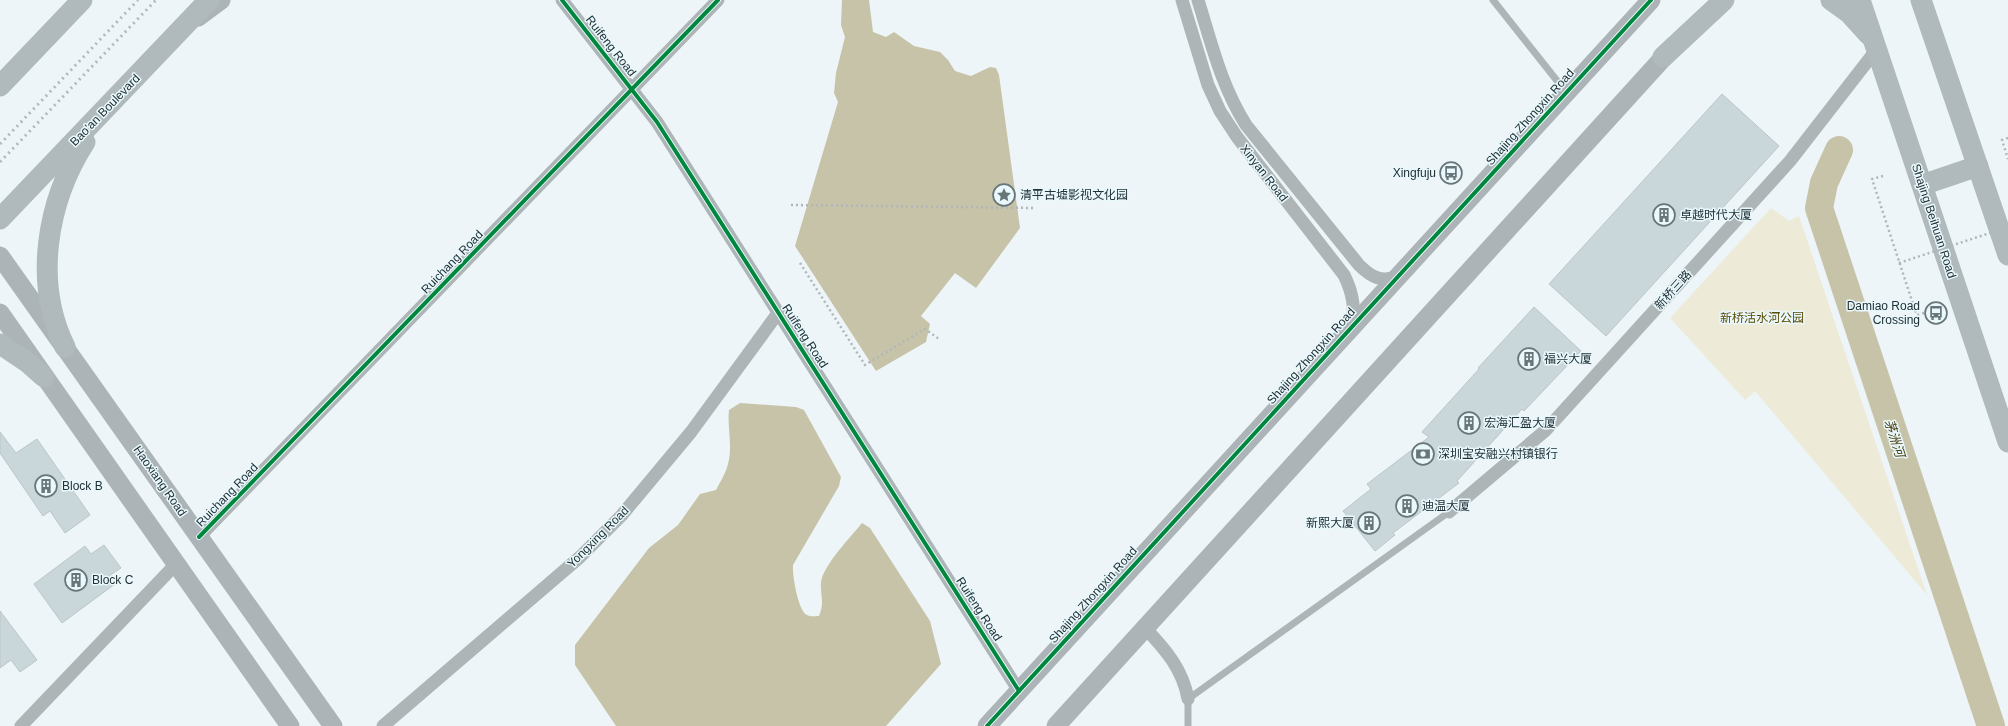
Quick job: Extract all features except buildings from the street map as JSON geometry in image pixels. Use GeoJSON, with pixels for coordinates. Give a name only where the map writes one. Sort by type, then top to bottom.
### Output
{"type":"FeatureCollection","features":[{"type":"Feature","properties":{"kind":"main road"},"geometry":{"type":"LineString","coordinates":[[0,86],[82,0]]}},
{"type":"Feature","properties":{"kind":"main road","name":"Bao'an Boulevard"},"geometry":{"type":"LineString","coordinates":[[0,219],[107,109],[209,0]]}},
{"type":"Feature","properties":{"kind":"main road"},"geometry":{"type":"LineString","coordinates":[[1663,57],[1724,0]]}},
{"type":"Feature","properties":{"kind":"main road"},"geometry":{"type":"LineString","coordinates":[[1832,0],[1861,25],[1877,49]]}},
{"type":"Feature","properties":{"kind":"main road","name":"Shajing Beihuan Road"},"geometry":{"type":"LineString","coordinates":[[1860,0],[2008,442]]}},
{"type":"Feature","properties":{"kind":"main road"},"geometry":{"type":"LineString","coordinates":[[1922,1],[2008,255]]}},
{"type":"Feature","properties":{"kind":"main road"},"geometry":{"type":"LineString","coordinates":[[0,69],[8,66],[45,39]]}},
{"type":"Feature","properties":{"kind":"main road"},"geometry":{"type":"LineString","coordinates":[[64,347],[54,319],[48,288],[47,259],[53,218],[65,181],[75,159],[107,109]]}},
{"type":"Feature","properties":{"kind":"main road"},"geometry":{"type":"LineString","coordinates":[[1922,185],[1978,166]]}},
{"type":"Feature","properties":{"kind":"main road"},"geometry":{"type":"LineString","coordinates":[[0,344],[27,362],[44,377]]}},
{"type":"Feature","properties":{"kind":"street"},"geometry":{"type":"LineString","coordinates":[[184,27],[222,0]]}},
{"type":"Feature","properties":{"kind":"street","name":"Ruifeng Road"},"geometry":{"type":"LineString","coordinates":[[562,0],[633,89],[657,122],[1019,691]]}},
{"type":"Feature","properties":{"kind":"street","name":"Ruichang Road"},"geometry":{"type":"LineString","coordinates":[[199,537],[718,0]]}},
{"type":"Feature","properties":{"kind":"street","name":"Xinyan Road"},"geometry":{"type":"LineString","coordinates":[[1182,0],[1208,85],[1220,111],[1237,137],[1344,276],[1349,285],[1353,307],[1350,325],[1344,336]]}},
{"type":"Feature","properties":{"kind":"street","name":"Xinyan Road"},"geometry":{"type":"LineString","coordinates":[[1198,0],[1223,84],[1246,125],[1359,265],[1378,279],[1385,280],[1398,276]]}},
{"type":"Feature","properties":{"kind":"street","name":"Shajing Zhongxin Road"},"geometry":{"type":"LineString","coordinates":[[987,726],[1651,0]]}},
{"type":"Feature","properties":{"kind":"street"},"geometry":{"type":"LineString","coordinates":[[1056,726],[1146,629],[1716,0]]}},
{"type":"Feature","properties":{"kind":"street","name":"新桥三路"},"geometry":{"type":"LineString","coordinates":[[1450,512],[1546,430],[1790,161],[1877,49]]}},
{"type":"Feature","properties":{"kind":"street","name":"Haoxiang Road"},"geometry":{"type":"LineString","coordinates":[[0,256],[334,726]]}},
{"type":"Feature","properties":{"kind":"street"},"geometry":{"type":"LineString","coordinates":[[0,313],[290,726]]}},
{"type":"Feature","properties":{"kind":"street","name":"Yongxing Road"},"geometry":{"type":"LineString","coordinates":[[383,726],[580,557],[621,516],[691,432],[778,313]]}},
{"type":"Feature","properties":{"kind":"street"},"geometry":{"type":"LineString","coordinates":[[21,726],[176,564]]}},
{"type":"Feature","properties":{"kind":"street"},"geometry":{"type":"LineString","coordinates":[[1146,629],[1167,650],[1177,666],[1186,689],[1188,699]]}},
{"type":"Feature","properties":{"kind":"lane"},"geometry":{"type":"LineString","coordinates":[[1493,0],[1566,92]]}},
{"type":"Feature","properties":{"kind":"lane"},"geometry":{"type":"LineString","coordinates":[[1188,726],[1188,699],[1450,512]]}},
{"type":"Feature","properties":{"kind":"path"},"geometry":{"type":"LineString","coordinates":[[2008,138],[2002,140],[2008,159]]}},
{"type":"Feature","properties":{"kind":"path"},"geometry":{"type":"LineString","coordinates":[[1883,176],[1872,179],[1874,187],[1917,315],[1928,312]]}},
{"type":"Feature","properties":{"kind":"path"},"geometry":{"type":"LineString","coordinates":[[791,204],[1036,208]]}},
{"type":"Feature","properties":{"kind":"path"},"geometry":{"type":"LineString","coordinates":[[1900,263],[2008,227]]}},
{"type":"Feature","properties":{"kind":"path"},"geometry":{"type":"LineString","coordinates":[[800,263],[865,365],[925,329],[938,339]]}},
{"type":"Feature","properties":{"kind":"green space","name":"新桥活水河公园"},"geometry":{"type":"Polygon","coordinates":[[[1771,208],[1789,221],[1799,216],[1927,595],[1755,391],[1745,400],[1670,318],[1771,208]]]}},
{"type":"Feature","properties":{"kind":"shaded area"},"geometry":{"type":"Polygon","coordinates":[[[842,0],[869,0],[873,32],[886,37],[894,32],[914,46],[940,52],[948,60],[955,71],[971,76],[990,67],[996,68],[999,75],[1020,228],[976,288],[955,273],[921,316],[930,324],[926,342],[876,371],[795,246],[838,102],[834,93],[836,73],[845,37],[841,25],[842,0]]]}},
{"type":"Feature","properties":{"kind":"shaded area"},"geometry":{"type":"Polygon","coordinates":[[[740,403],[796,407],[804,410],[841,477],[839,486],[793,565],[796,592],[804,612],[810,616],[819,616],[822,607],[821,582],[823,575],[832,559],[862,523],[870,528],[930,621],[941,664],[886,726],[616,726],[575,665],[575,645],[649,548],[678,525],[700,494],[716,490],[728,464],[730,443],[729,410],[740,403]]]}},
{"type":"Feature","properties":{"kind":"waterway","name":"茅洲河"},"geometry":{"type":"LineString","coordinates":[[1839,150],[1824,183],[1819,208],[1991,726]]}},
{"type":"Feature","properties":{"kind":"railway"},"geometry":{"type":"LineString","coordinates":[[0,144],[138,0]]}},
{"type":"Feature","properties":{"kind":"railway"},"geometry":{"type":"LineString","coordinates":[[0,162],[156,0]]}},
{"type":"Feature","properties":{"kind":"cycle path"},"geometry":{"type":"LineString","coordinates":[[562,0],[657,122],[1019,691]]}},
{"type":"Feature","properties":{"kind":"cycle path"},"geometry":{"type":"LineString","coordinates":[[199,537],[718,0]]}},
{"type":"Feature","properties":{"kind":"cycle path"},"geometry":{"type":"LineString","coordinates":[[987,726],[1651,0]]}},
{"type":"Feature","properties":{"kind":"place","name":"Xingfuju"},"geometry":{"type":"Point","coordinates":[1451,173]}},
{"type":"Feature","properties":{"kind":"place","name":"清平古墟影视文化园"},"geometry":{"type":"Point","coordinates":[1004,195]}},
{"type":"Feature","properties":{"kind":"place","name":"卓越时代大厦"},"geometry":{"type":"Point","coordinates":[1664,215]}},
{"type":"Feature","properties":{"kind":"place","name":"Damiao Road Crossing"},"geometry":{"type":"Point","coordinates":[1936,313]}},
{"type":"Feature","properties":{"kind":"place","name":"福兴大厦"},"geometry":{"type":"Point","coordinates":[1529,359]}},
{"type":"Feature","properties":{"kind":"place","name":"宏海汇盈大厦"},"geometry":{"type":"Point","coordinates":[1469,423]}},
{"type":"Feature","properties":{"kind":"place","name":"深圳宝安融兴村镇银行"},"geometry":{"type":"Point","coordinates":[1423,454]}},
{"type":"Feature","properties":{"kind":"place","name":"Block B"},"geometry":{"type":"Point","coordinates":[46,486]}},
{"type":"Feature","properties":{"kind":"place","name":"迪温大厦"},"geometry":{"type":"Point","coordinates":[1407,506]}},
{"type":"Feature","properties":{"kind":"place","name":"新熙大厦"},"geometry":{"type":"Point","coordinates":[1369,523]}},
{"type":"Feature","properties":{"kind":"place","name":"Block C"},"geometry":{"type":"Point","coordinates":[76,580]}}]}
